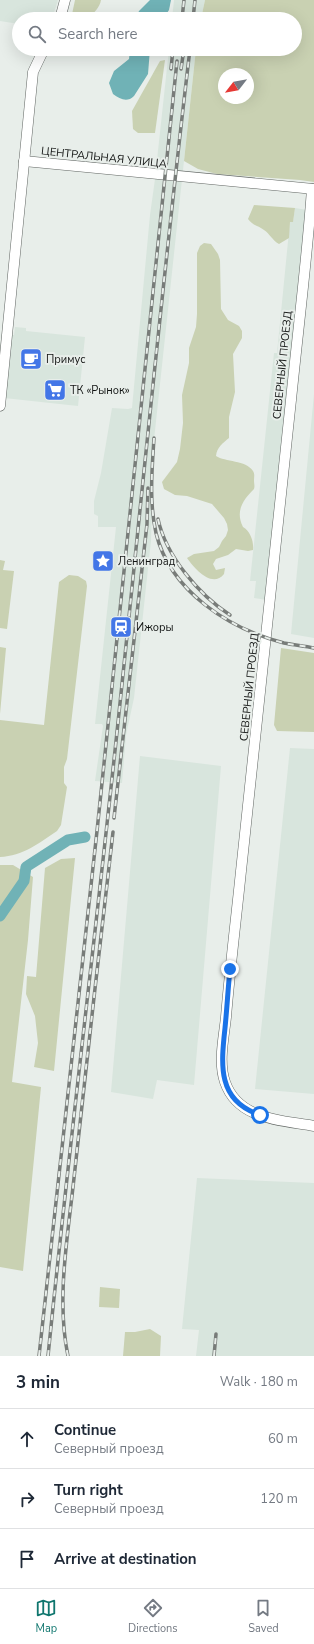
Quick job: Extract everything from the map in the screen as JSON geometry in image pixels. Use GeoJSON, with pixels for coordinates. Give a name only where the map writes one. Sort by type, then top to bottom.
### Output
{"type":"FeatureCollection","features":[{"type":"Feature","properties":{"kind":"street"},"geometry":{"type":"LineString","coordinates":[[62,12],[65,0]]}},
{"type":"Feature","properties":{"kind":"street"},"geometry":{"type":"LineString","coordinates":[[0,406],[33,72],[41,56]]}},
{"type":"Feature","properties":{"kind":"street","name":"ЦЕНТРАЛЬНАЯ УЛИЦА"},"geometry":{"type":"LineString","coordinates":[[24,161],[313,189]]}},
{"type":"Feature","properties":{"kind":"street","name":"СЕВЕРНЫЙ ПРОЕЗД"},"geometry":{"type":"LineString","coordinates":[[313,189],[267,634],[230,969],[222,1068],[224,1081],[230,1092],[237,1103],[244,1108],[253,1113],[270,1118],[314,1126]]}},
{"type":"Feature","properties":{"kind":"shaded area"},"geometry":{"type":"Polygon","coordinates":[[[0,0],[58,0],[54,12],[12,12],[12,23],[0,21],[0,0]]]}},
{"type":"Feature","properties":{"kind":"shaded area"},"geometry":{"type":"Polygon","coordinates":[[[174,0],[205,0],[202,12],[173,12],[174,0]]]}},
{"type":"Feature","properties":{"kind":"shaded area"},"geometry":{"type":"Polygon","coordinates":[[[168,56],[195,56],[154,440],[151,541],[134,698],[126,735],[122,783],[95,781],[103,726],[102,724],[95,724],[116,527],[98,527],[98,516],[94,514],[94,501],[101,473],[112,408],[132,408],[150,215],[155,179],[148,178],[151,160],[157,160],[168,56]]]}},
{"type":"Feature","properties":{"kind":"shaded area"},"geometry":{"type":"Polygon","coordinates":[[[295,208],[307,210],[267,600],[254,598],[256,581],[250,581],[274,353],[277,353],[290,221],[293,221],[295,208]]]}},
{"type":"Feature","properties":{"kind":"shaded area"},"geometry":{"type":"Polygon","coordinates":[[[15,327],[26,328],[26,331],[85,337],[78,406],[4,398],[11,335],[14,335],[15,327]]]}},
{"type":"Feature","properties":{"kind":"shaded area"},"geometry":{"type":"Polygon","coordinates":[[[314,394],[314,638],[291,634],[314,394]]]}},
{"type":"Feature","properties":{"kind":"shaded area"},"geometry":{"type":"Polygon","coordinates":[[[290,748],[314,749],[314,1094],[255,1089],[290,748]]]}},
{"type":"Feature","properties":{"kind":"shaded area"},"geometry":{"type":"Polygon","coordinates":[[[140,756],[221,766],[194,1085],[157,1080],[153,1099],[111,1092],[140,756]]]}},
{"type":"Feature","properties":{"kind":"shaded area"},"geometry":{"type":"Polygon","coordinates":[[[197,1178],[314,1183],[314,1356],[196,1356],[199,1330],[182,1329],[197,1178]]]}},
{"type":"Feature","properties":{"kind":"green space"},"geometry":{"type":"Polygon","coordinates":[[[75,0],[101,0],[94,12],[72,12],[75,0]]]}},
{"type":"Feature","properties":{"kind":"green space"},"geometry":{"type":"Polygon","coordinates":[[[205,0],[314,0],[314,182],[217,174],[198,169],[184,161],[195,56],[302,56],[302,12],[202,12],[205,0]]]}},
{"type":"Feature","properties":{"kind":"green space"},"geometry":{"type":"Polygon","coordinates":[[[165,60],[155,133],[138,133],[133,129],[132,111],[160,61],[165,60]]]}},
{"type":"Feature","properties":{"kind":"green space"},"geometry":{"type":"Polygon","coordinates":[[[254,205],[295,208],[293,222],[290,222],[289,238],[279,244],[262,228],[250,221],[248,219],[254,205]]]}},
{"type":"Feature","properties":{"kind":"green space"},"geometry":{"type":"Polygon","coordinates":[[[204,243],[211,244],[220,260],[221,309],[228,320],[239,326],[242,331],[242,338],[233,354],[235,392],[229,417],[229,438],[219,448],[216,456],[246,465],[250,467],[254,473],[254,489],[241,506],[240,511],[243,527],[248,531],[253,543],[253,550],[248,551],[236,549],[228,555],[216,559],[213,564],[216,570],[225,568],[224,574],[219,578],[214,579],[204,575],[194,567],[187,558],[194,554],[214,551],[219,547],[228,530],[224,518],[212,504],[187,496],[175,495],[164,489],[162,482],[177,462],[180,449],[183,423],[182,395],[189,363],[189,348],[196,327],[197,253],[200,246],[204,243]]]}},
{"type":"Feature","properties":{"kind":"green space"},"geometry":{"type":"Polygon","coordinates":[[[0,560],[5,561],[3,570],[14,571],[7,629],[0,628],[0,560]]]}},
{"type":"Feature","properties":{"kind":"green space"},"geometry":{"type":"Polygon","coordinates":[[[69,575],[78,576],[86,581],[87,586],[67,759],[64,767],[64,783],[67,787],[61,825],[57,831],[30,848],[16,854],[0,857],[0,720],[44,725],[59,582],[69,575]]]}},
{"type":"Feature","properties":{"kind":"green space"},"geometry":{"type":"Polygon","coordinates":[[[0,647],[6,648],[0,714],[0,647]]]}},
{"type":"Feature","properties":{"kind":"green space"},"geometry":{"type":"Polygon","coordinates":[[[281,648],[314,653],[314,732],[277,731],[274,725],[281,648]]]}},
{"type":"Feature","properties":{"kind":"green space"},"geometry":{"type":"Polygon","coordinates":[[[75,858],[54,1071],[34,1067],[38,1043],[35,1016],[26,994],[27,976],[36,977],[45,868],[61,859],[75,858]]]}},
{"type":"Feature","properties":{"kind":"green space"},"geometry":{"type":"Polygon","coordinates":[[[0,865],[13,865],[33,877],[28,940],[12,1082],[41,1087],[23,1271],[0,1267],[0,865]]]}},
{"type":"Feature","properties":{"kind":"green space"},"geometry":{"type":"Polygon","coordinates":[[[100,1287],[120,1289],[119,1308],[99,1307],[100,1287]]]}},
{"type":"Feature","properties":{"kind":"green space"},"geometry":{"type":"Polygon","coordinates":[[[150,1329],[161,1336],[160,1356],[123,1356],[125,1332],[150,1329]]]}},
{"type":"Feature","properties":{"kind":"water"},"geometry":{"type":"Polygon","coordinates":[[[150,0],[171,0],[168,12],[139,11],[150,0]]]}},
{"type":"Feature","properties":{"kind":"water"},"geometry":{"type":"Polygon","coordinates":[[[129,56],[149,56],[148,74],[134,96],[124,100],[113,94],[109,83],[114,71],[129,59],[129,56]]]}},
{"type":"Feature","properties":{"kind":"waterway"},"geometry":{"type":"LineString","coordinates":[[0,916],[24,881],[26,867],[68,840],[85,837]]}},
{"type":"Feature","properties":{"kind":"railway"},"geometry":{"type":"LineString","coordinates":[[183,12],[184,0]]}},
{"type":"Feature","properties":{"kind":"railway"},"geometry":{"type":"LineString","coordinates":[[194,12],[195,0]]}},
{"type":"Feature","properties":{"kind":"railway"},"geometry":{"type":"LineString","coordinates":[[171,69],[172,56]]}},
{"type":"Feature","properties":{"kind":"railway"},"geometry":{"type":"LineString","coordinates":[[181,69],[183,56]]}},
{"type":"Feature","properties":{"kind":"railway"},"geometry":{"type":"LineString","coordinates":[[48,1356],[109,810],[161,305],[189,56]]}},
{"type":"Feature","properties":{"kind":"railway"},"geometry":{"type":"LineString","coordinates":[[39,1356],[97,831],[177,61]]}},
{"type":"Feature","properties":{"kind":"railway"},"geometry":{"type":"LineString","coordinates":[[154,438],[152,462],[152,509],[156,533],[163,554],[174,573],[188,590],[205,604],[223,617],[243,628],[263,637],[284,643],[314,648]]}},
{"type":"Feature","properties":{"kind":"railway"},"geometry":{"type":"LineString","coordinates":[[114,818],[147,524],[148,488]]}},
{"type":"Feature","properties":{"kind":"railway"},"geometry":{"type":"LineString","coordinates":[[158,519],[168,547],[185,573],[207,597],[230,615]]}},
{"type":"Feature","properties":{"kind":"railway"},"geometry":{"type":"LineString","coordinates":[[68,1356],[63,1313],[64,1267],[113,832]]}},
{"type":"Feature","properties":{"kind":"railway"},"geometry":{"type":"LineString","coordinates":[[214,1356],[216,1334]]}},
{"type":"Feature","properties":{"kind":"place","name":"Примус"},"geometry":{"type":"Point","coordinates":[31,359]}},
{"type":"Feature","properties":{"kind":"place","name":"ТК «Рынок»"},"geometry":{"type":"Point","coordinates":[55,390]}},
{"type":"Feature","properties":{"kind":"place","name":"Ленинград"},"geometry":{"type":"Point","coordinates":[103,561]}},
{"type":"Feature","properties":{"kind":"place","name":"Ижоры"},"geometry":{"type":"Point","coordinates":[121,627]}},
{"type":"Feature","properties":{"kind":"route"},"geometry":{"type":"LineString","coordinates":[[230,969],[222,1068],[224,1081],[237,1103],[253,1113],[260,1115]]}}]}
